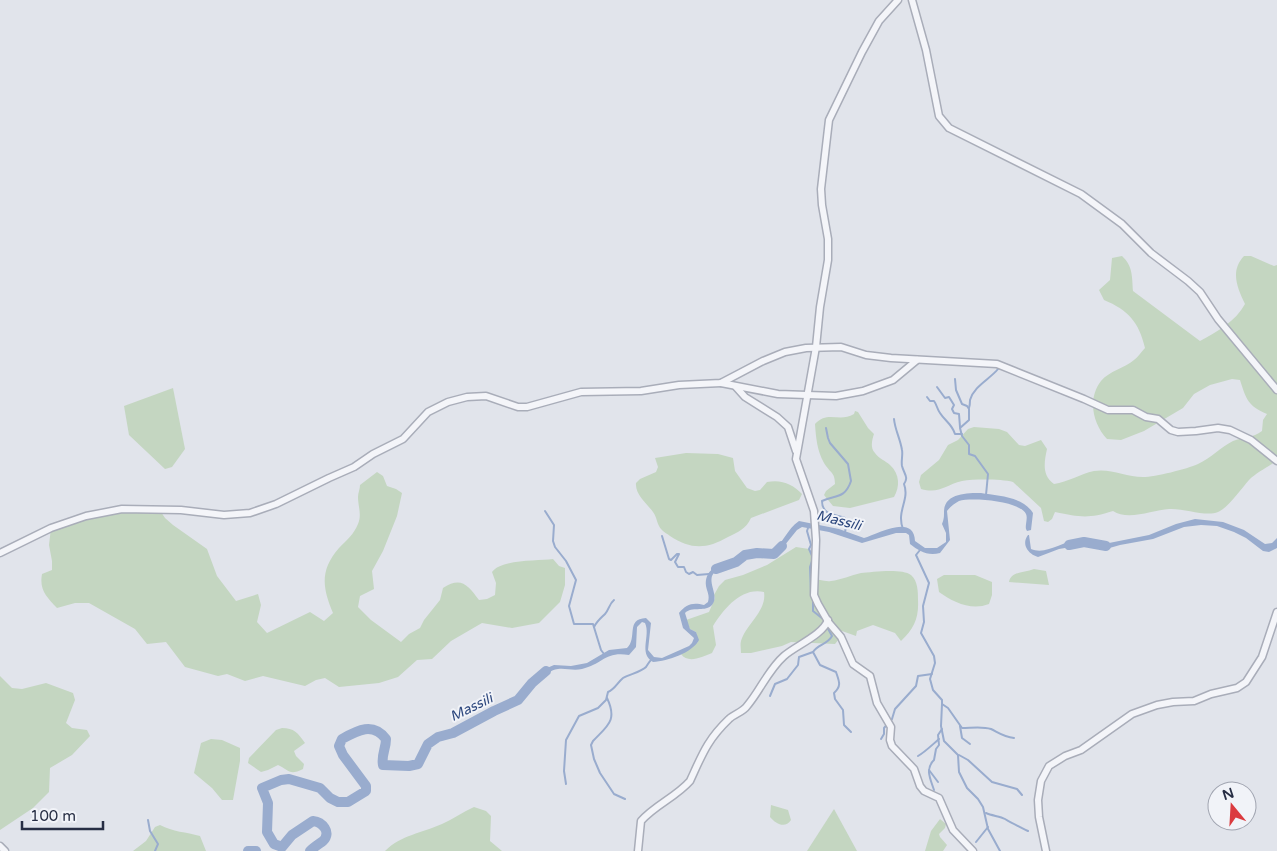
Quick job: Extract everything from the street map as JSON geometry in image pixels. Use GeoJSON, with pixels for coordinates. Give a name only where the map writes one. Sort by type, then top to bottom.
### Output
{"type":"FeatureCollection","features":[{"type":"Feature","properties":{"kind":"street"},"geometry":{"type":"LineString","coordinates":[[898,0],[875,29],[829,120],[821,189],[828,239],[828,260],[820,307],[816,348],[796,459],[814,512],[816,546],[814,595],[828,620],[841,637],[853,664],[870,676],[877,703],[891,727],[890,740],[892,746],[914,769],[920,786],[924,791],[939,798],[953,830],[973,851]]}},
{"type":"Feature","properties":{"kind":"street"},"geometry":{"type":"LineString","coordinates":[[912,0],[926,50],[939,116],[943,123],[958,133],[1081,194],[1122,224],[1151,253],[1200,292],[1218,319],[1277,390]]}},
{"type":"Feature","properties":{"kind":"street"},"geometry":{"type":"LineString","coordinates":[[721,383],[785,352],[816,348],[841,348],[866,355],[891,358],[997,364],[1084,398],[1108,410],[1134,410],[1146,417],[1158,419],[1171,430],[1178,432],[1218,428],[1230,430],[1251,440],[1277,461]]}},
{"type":"Feature","properties":{"kind":"street"},"geometry":{"type":"LineString","coordinates":[[0,553],[60,525],[86,516],[122,509],[181,510],[224,515],[250,513],[276,504],[354,467],[373,454],[403,439],[428,412],[448,402],[467,397],[486,396],[518,407],[581,392],[641,390],[679,385],[721,383],[778,394],[836,396],[863,392],[881,386],[893,380],[917,360]]}},
{"type":"Feature","properties":{"kind":"street"},"geometry":{"type":"LineString","coordinates":[[736,387],[745,397],[777,417],[788,427],[796,452]]}},
{"type":"Feature","properties":{"kind":"street"},"geometry":{"type":"LineString","coordinates":[[1046,851],[1039,818],[1038,800],[1041,782],[1046,769],[1065,756],[1081,750],[1132,714],[1157,705],[1194,702],[1211,694],[1237,688],[1246,682],[1262,657],[1277,612]]}},
{"type":"Feature","properties":{"kind":"street"},"geometry":{"type":"LineString","coordinates":[[638,851],[641,821],[677,794],[690,781],[708,743],[718,730],[731,717],[746,709],[766,678],[784,656],[820,630],[828,620]]}},
{"type":"Feature","properties":{"kind":"street"},"geometry":{"type":"LineString","coordinates":[[0,846],[5,851]]}},
{"type":"Feature","properties":{"kind":"green space"},"geometry":{"type":"Polygon","coordinates":[[[1122,256],[1130,268],[1133,291],[1200,341],[1231,321],[1245,304],[1236,279],[1237,267],[1244,256],[1251,256],[1274,266],[1277,265],[1277,460],[1249,480],[1226,507],[1213,513],[1169,509],[1133,515],[1119,514],[1113,511],[1084,516],[1055,512],[1052,519],[1048,522],[1044,521],[1041,508],[1013,482],[967,480],[938,490],[921,489],[919,482],[921,475],[939,460],[948,445],[958,440],[968,429],[974,427],[999,429],[1007,432],[1019,445],[1025,446],[1041,440],[1047,449],[1045,464],[1047,477],[1054,484],[1100,470],[1143,477],[1171,472],[1198,464],[1233,441],[1262,431],[1263,420],[1267,414],[1252,405],[1244,392],[1240,380],[1232,379],[1210,385],[1194,394],[1183,408],[1144,431],[1121,440],[1107,439],[1102,433],[1095,419],[1093,403],[1097,388],[1104,378],[1130,363],[1145,348],[1136,324],[1120,308],[1104,300],[1099,290],[1110,280],[1112,258],[1122,256]]]}},
{"type":"Feature","properties":{"kind":"green space"},"geometry":{"type":"Polygon","coordinates":[[[173,388],[185,449],[172,467],[165,469],[129,435],[124,406],[173,388]]]}},
{"type":"Feature","properties":{"kind":"green space"},"geometry":{"type":"Polygon","coordinates":[[[855,411],[858,412],[874,434],[873,451],[896,472],[897,489],[894,497],[850,508],[833,506],[824,495],[835,484],[834,477],[824,463],[820,453],[816,439],[815,424],[824,418],[849,416],[854,414],[855,411]]]}},
{"type":"Feature","properties":{"kind":"green space"},"geometry":{"type":"Polygon","coordinates":[[[686,453],[718,454],[733,458],[735,471],[747,488],[755,491],[760,490],[767,482],[777,481],[795,487],[802,494],[799,500],[751,518],[741,530],[713,544],[692,546],[685,544],[661,529],[654,514],[639,495],[636,483],[640,479],[656,472],[658,467],[655,458],[686,453]]]}},
{"type":"Feature","properties":{"kind":"green space"},"geometry":{"type":"Polygon","coordinates":[[[377,472],[383,476],[387,486],[402,493],[397,516],[383,551],[372,571],[374,589],[360,596],[358,607],[371,620],[401,642],[409,634],[420,628],[440,600],[443,588],[449,584],[459,583],[468,586],[479,600],[495,595],[496,583],[492,572],[503,565],[520,561],[553,559],[559,566],[565,568],[565,585],[560,602],[539,623],[512,628],[482,623],[451,641],[432,659],[417,660],[398,677],[379,683],[339,687],[325,678],[305,686],[263,676],[245,681],[227,674],[218,676],[185,667],[166,642],[147,644],[135,629],[89,603],[75,603],[57,608],[47,597],[43,589],[42,574],[52,570],[49,545],[51,528],[122,509],[159,509],[173,525],[207,549],[217,576],[236,601],[258,594],[261,605],[257,622],[267,633],[310,612],[324,621],[333,613],[325,587],[328,564],[358,524],[360,485],[377,472]]]}},
{"type":"Feature","properties":{"kind":"green space"},"geometry":{"type":"Polygon","coordinates":[[[796,547],[809,549],[813,558],[810,576],[812,579],[831,581],[861,573],[887,571],[911,575],[917,587],[918,606],[915,623],[909,632],[901,641],[895,633],[873,625],[857,631],[856,636],[842,631],[835,644],[791,642],[751,653],[741,653],[741,642],[764,599],[764,592],[756,591],[741,596],[734,601],[717,619],[713,626],[716,645],[712,653],[700,658],[691,659],[687,659],[681,654],[698,642],[696,632],[690,629],[686,620],[709,612],[715,598],[714,595],[725,580],[767,565],[796,547]]]}},
{"type":"Feature","properties":{"kind":"green space"},"geometry":{"type":"Polygon","coordinates":[[[1034,569],[1046,571],[1049,585],[1009,582],[1010,578],[1015,574],[1034,569]]]}},
{"type":"Feature","properties":{"kind":"green space"},"geometry":{"type":"Polygon","coordinates":[[[944,575],[975,575],[992,582],[992,595],[989,604],[969,606],[944,596],[939,592],[937,579],[944,575]]]}},
{"type":"Feature","properties":{"kind":"green space"},"geometry":{"type":"Polygon","coordinates":[[[0,676],[12,688],[22,689],[46,683],[73,693],[75,700],[66,723],[72,728],[87,730],[90,736],[72,755],[50,768],[49,792],[33,808],[0,830],[0,676]]]}},
{"type":"Feature","properties":{"kind":"green space"},"geometry":{"type":"Polygon","coordinates":[[[282,728],[295,732],[305,743],[294,751],[304,764],[303,769],[292,772],[278,765],[261,772],[248,763],[249,758],[276,730],[282,728]]]}},
{"type":"Feature","properties":{"kind":"green space"},"geometry":{"type":"Polygon","coordinates":[[[211,739],[222,740],[240,748],[240,761],[233,800],[222,800],[212,788],[194,773],[201,743],[211,739]]]}},
{"type":"Feature","properties":{"kind":"green space"},"geometry":{"type":"Polygon","coordinates":[[[771,805],[788,810],[791,820],[789,823],[780,825],[772,820],[770,817],[771,805]]]}},
{"type":"Feature","properties":{"kind":"green space"},"geometry":{"type":"Polygon","coordinates":[[[474,807],[486,811],[491,816],[490,841],[502,851],[385,851],[398,841],[442,824],[474,807]]]}},
{"type":"Feature","properties":{"kind":"green space"},"geometry":{"type":"Polygon","coordinates":[[[834,809],[857,851],[807,851],[834,809]]]}},
{"type":"Feature","properties":{"kind":"green space"},"geometry":{"type":"Polygon","coordinates":[[[940,819],[946,824],[939,834],[947,845],[943,851],[925,851],[931,831],[940,819]]]}},
{"type":"Feature","properties":{"kind":"green space"},"geometry":{"type":"Polygon","coordinates":[[[160,825],[175,831],[200,836],[206,851],[133,851],[146,841],[155,827],[160,825]]]}},
{"type":"Feature","properties":{"kind":"water"},"geometry":{"type":"Polygon","coordinates":[[[981,493],[1009,498],[1023,503],[1033,513],[1031,530],[1027,531],[1026,529],[1026,514],[1015,506],[995,501],[965,500],[957,502],[947,511],[950,540],[940,553],[927,553],[917,549],[910,544],[909,535],[906,533],[896,533],[862,543],[829,532],[802,527],[797,530],[776,556],[772,555],[771,552],[799,521],[839,529],[864,538],[894,528],[908,528],[913,533],[915,541],[925,548],[937,548],[946,542],[946,533],[942,524],[945,506],[948,501],[957,495],[981,493]]]}},
{"type":"Feature","properties":{"kind":"water"},"geometry":{"type":"Polygon","coordinates":[[[1195,519],[1223,522],[1244,530],[1265,544],[1272,543],[1277,538],[1277,548],[1269,552],[1263,551],[1246,538],[1234,532],[1217,526],[1201,525],[1184,527],[1153,539],[1106,549],[1093,543],[1104,544],[1149,535],[1176,524],[1195,519]]]}},
{"type":"Feature","properties":{"kind":"water"},"geometry":{"type":"Polygon","coordinates":[[[1028,535],[1031,549],[1037,551],[1075,541],[1081,541],[1083,545],[1059,549],[1038,557],[1031,554],[1025,545],[1028,535]]]}},
{"type":"Feature","properties":{"kind":"water"},"geometry":{"type":"Polygon","coordinates":[[[729,562],[728,565],[712,576],[714,603],[708,608],[691,610],[685,613],[690,629],[696,632],[699,640],[691,649],[672,658],[653,662],[646,654],[647,633],[645,623],[642,622],[637,627],[636,647],[629,655],[609,656],[582,669],[555,670],[538,681],[534,677],[554,665],[571,666],[587,663],[609,650],[627,648],[632,639],[634,625],[640,619],[646,618],[651,623],[648,650],[654,657],[662,658],[689,646],[694,638],[683,628],[679,613],[690,604],[704,605],[708,602],[709,595],[706,581],[709,572],[720,564],[729,562]]]}},
{"type":"Feature","properties":{"kind":"waterway"},"geometry":{"type":"LineString","coordinates":[[969,408],[972,395],[998,369]]}},
{"type":"Feature","properties":{"kind":"waterway"},"geometry":{"type":"LineString","coordinates":[[955,379],[956,390],[962,404],[969,409],[969,420],[960,428],[962,436],[969,445],[969,454],[975,456],[988,474],[986,495]]}},
{"type":"Feature","properties":{"kind":"waterway"},"geometry":{"type":"LineString","coordinates":[[937,387],[945,398],[949,397],[954,405],[952,409],[954,413],[959,414],[960,427]]}},
{"type":"Feature","properties":{"kind":"waterway"},"geometry":{"type":"LineString","coordinates":[[927,397],[930,401],[934,401],[939,412],[955,434],[962,434]]}},
{"type":"Feature","properties":{"kind":"waterway"},"geometry":{"type":"LineString","coordinates":[[894,419],[902,450],[902,466],[906,477],[901,517],[903,529]]}},
{"type":"Feature","properties":{"kind":"waterway"},"geometry":{"type":"LineString","coordinates":[[826,428],[830,443],[848,464],[851,481],[843,494],[822,501],[827,512],[845,518],[847,522],[845,532]]}},
{"type":"Feature","properties":{"kind":"waterway"},"geometry":{"type":"LineString","coordinates":[[545,511],[554,525],[553,541],[555,547],[566,561],[576,580],[569,606],[574,624],[593,624],[604,654]]}},
{"type":"Feature","properties":{"kind":"waterway"},"geometry":{"type":"LineString","coordinates":[[808,528],[807,531],[811,545],[809,549],[813,558],[810,567],[811,595]]}},
{"type":"Feature","properties":{"kind":"waterway"},"geometry":{"type":"LineString","coordinates":[[662,536],[669,559],[671,560],[679,554],[675,562],[678,567],[684,567],[689,574],[693,572],[697,575],[709,574]]}},
{"type":"Feature","properties":{"kind":"waterway","name":"Massili"},"geometry":{"type":"LineString","coordinates":[[1069,545],[1084,542],[1106,546]]}},
{"type":"Feature","properties":{"kind":"waterway","name":"Massili"},"geometry":{"type":"LineString","coordinates":[[716,569],[736,562],[745,555],[757,553],[774,554],[782,546]]}},
{"type":"Feature","properties":{"kind":"waterway"},"geometry":{"type":"LineString","coordinates":[[920,550],[916,555],[929,583],[923,606],[924,622],[921,633],[934,656],[935,663],[930,679],[933,690],[942,700],[941,726],[944,741],[958,755],[959,772],[967,788],[983,807],[988,829],[1000,851]]}},
{"type":"Feature","properties":{"kind":"waterway"},"geometry":{"type":"LineString","coordinates":[[813,599],[813,611],[823,619]]}},
{"type":"Feature","properties":{"kind":"waterway"},"geometry":{"type":"LineString","coordinates":[[594,627],[614,600]]}},
{"type":"Feature","properties":{"kind":"waterway"},"geometry":{"type":"LineString","coordinates":[[826,625],[832,636],[813,652],[820,665],[836,672],[839,683],[834,693],[835,699],[843,710],[844,725],[851,732]]}},
{"type":"Feature","properties":{"kind":"waterway"},"geometry":{"type":"LineString","coordinates":[[770,696],[775,684],[787,679],[798,665],[799,657],[813,652]]}},
{"type":"Feature","properties":{"kind":"waterway"},"geometry":{"type":"LineString","coordinates":[[566,784],[564,771],[566,740],[579,716],[598,708],[606,700],[608,692],[623,678],[644,669],[651,660]]}},
{"type":"Feature","properties":{"kind":"waterway","name":"Massili"},"geometry":{"type":"LineString","coordinates":[[310,851],[326,838],[325,828],[320,823],[313,821],[292,835],[282,847],[274,844],[267,832],[268,803],[262,788],[281,780],[289,779],[320,788],[330,798],[338,802],[348,802],[366,791],[366,786],[343,755],[339,746],[342,739],[365,729],[371,729],[386,739],[383,765],[409,766],[418,764],[428,744],[438,737],[453,733],[518,700],[532,683],[546,671]]}},
{"type":"Feature","properties":{"kind":"waterway"},"geometry":{"type":"LineString","coordinates":[[881,739],[884,734],[884,728],[892,719],[895,709],[916,686],[918,676],[932,674]]}},
{"type":"Feature","properties":{"kind":"waterway"},"geometry":{"type":"LineString","coordinates":[[607,698],[611,718],[591,745],[600,773],[614,794],[625,799]]}},
{"type":"Feature","properties":{"kind":"waterway"},"geometry":{"type":"LineString","coordinates":[[942,704],[948,708],[962,728],[988,728],[1004,736],[1014,738]]}},
{"type":"Feature","properties":{"kind":"waterway"},"geometry":{"type":"LineString","coordinates":[[960,726],[962,738],[970,744]]}},
{"type":"Feature","properties":{"kind":"waterway"},"geometry":{"type":"LineString","coordinates":[[934,790],[929,770],[939,745],[938,735],[942,729]]}},
{"type":"Feature","properties":{"kind":"waterway"},"geometry":{"type":"LineString","coordinates":[[918,756],[939,739]]}},
{"type":"Feature","properties":{"kind":"waterway"},"geometry":{"type":"LineString","coordinates":[[959,755],[968,760],[992,782],[1017,789],[1022,795]]}},
{"type":"Feature","properties":{"kind":"waterway"},"geometry":{"type":"LineString","coordinates":[[929,770],[938,782]]}},
{"type":"Feature","properties":{"kind":"waterway"},"geometry":{"type":"LineString","coordinates":[[986,813],[1003,818],[1028,831]]}},
{"type":"Feature","properties":{"kind":"waterway"},"geometry":{"type":"LineString","coordinates":[[148,820],[150,831],[158,844],[155,851]]}},
{"type":"Feature","properties":{"kind":"waterway"},"geometry":{"type":"LineString","coordinates":[[976,842],[988,827]]}},
{"type":"Feature","properties":{"kind":"waterway","name":"Massili"},"geometry":{"type":"LineString","coordinates":[[248,851],[256,851]]}}]}
